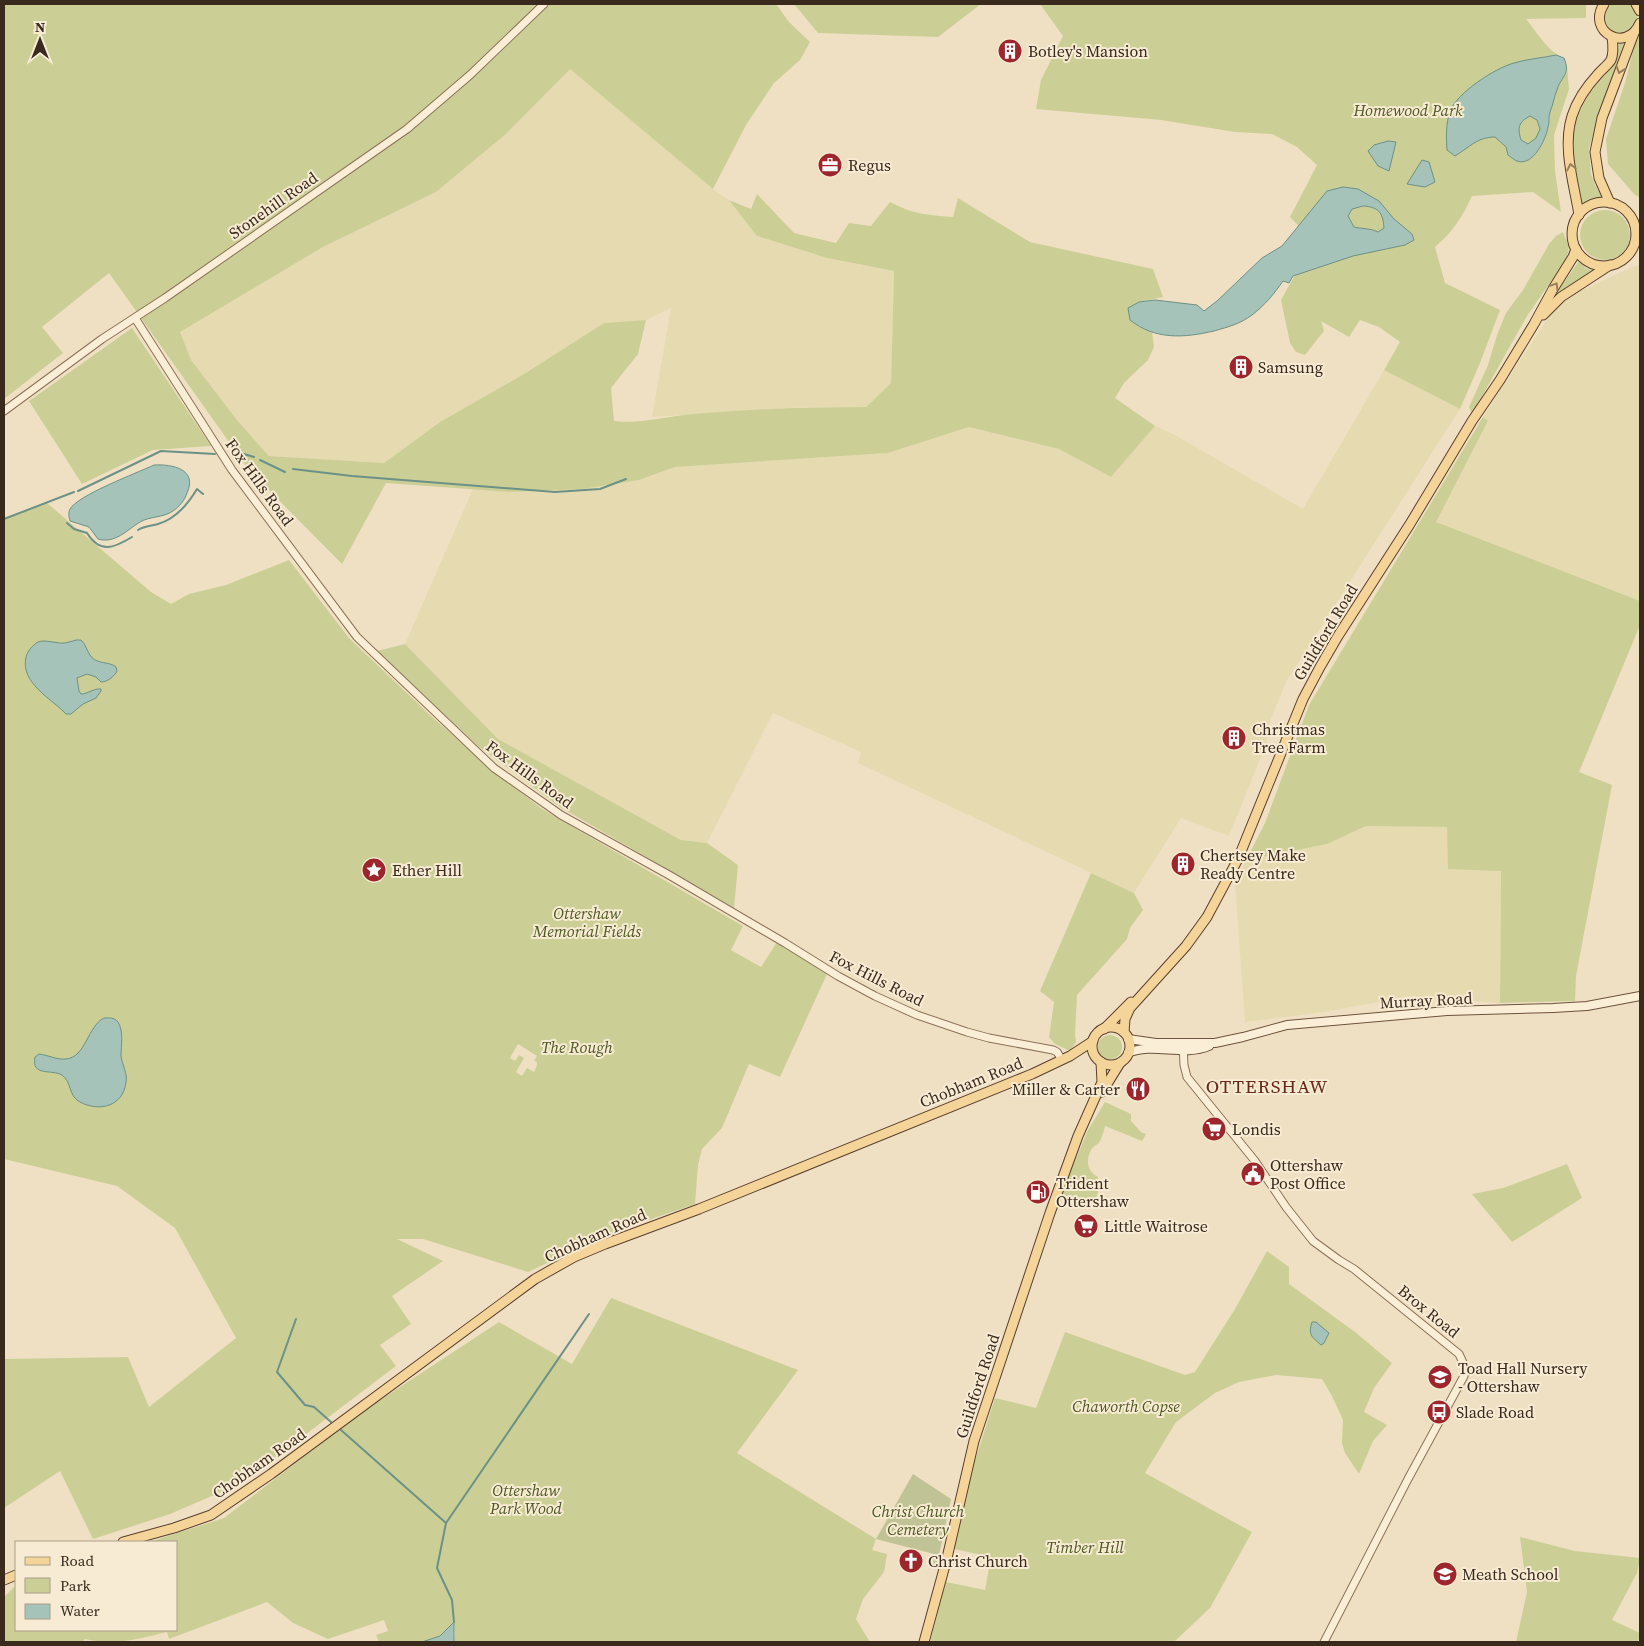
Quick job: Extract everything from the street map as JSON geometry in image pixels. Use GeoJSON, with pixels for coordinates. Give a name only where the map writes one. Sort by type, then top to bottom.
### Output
{"type":"FeatureCollection","features":[{"type":"Feature","properties":{"kind":"main road"},"geometry":{"type":"LineString","coordinates":[[1604,4],[1599,14],[1600,24],[1606,33],[1612,37],[1625,38],[1634,33]]}},
{"type":"Feature","properties":{"kind":"main road"},"geometry":{"type":"LineString","coordinates":[[1610,203],[1599,178],[1595,152],[1598,132],[1634,33],[1640,23]]}},
{"type":"Feature","properties":{"kind":"main road"},"geometry":{"type":"LineString","coordinates":[[1578,215],[1569,159],[1568,138],[1572,117],[1580,97],[1611,60],[1613,52],[1612,37]]}},
{"type":"Feature","properties":{"kind":"main road"},"geometry":{"type":"LineString","coordinates":[[1610,203],[1621,207],[1636,219],[1636,236],[1631,251],[1622,260],[1610,265],[1604,266],[1591,263],[1581,256],[1576,249],[1572,234],[1578,215],[1589,206],[1596,204],[1610,203]]}},
{"type":"Feature","properties":{"kind":"main road","name":"Guildford Road"},"geometry":{"type":"LineString","coordinates":[[1126,1036],[1125,1019],[1130,1008],[1168,967],[1197,931],[1224,888],[1303,699],[1320,667],[1472,421],[1500,380],[1576,249]]}},
{"type":"Feature","properties":{"kind":"main road"},"geometry":{"type":"LineString","coordinates":[[1626,257],[1640,253]]}},
{"type":"Feature","properties":{"kind":"main road","name":"Guildford Road"},"geometry":{"type":"LineString","coordinates":[[1534,324],[1557,300],[1580,283],[1610,265]]}},
{"type":"Feature","properties":{"kind":"main road","name":"Guildford Road"},"geometry":{"type":"LineString","coordinates":[[1104,1029],[1168,967]]}},
{"type":"Feature","properties":{"kind":"main road","name":"Murray Road"},"geometry":{"type":"LineString","coordinates":[[1128,1052],[1183,1047],[1205,1048],[1215,1043],[1287,1025],[1446,1011],[1587,1006],[1640,996]]}},
{"type":"Feature","properties":{"kind":"main road"},"geometry":{"type":"LineString","coordinates":[[1115,1028],[1126,1036],[1128,1052],[1120,1063],[1109,1065],[1098,1059],[1092,1046],[1098,1033],[1104,1029],[1115,1028]]}},
{"type":"Feature","properties":{"kind":"main road","name":"Murray Road"},"geometry":{"type":"LineString","coordinates":[[1126,1036],[1183,1047]]}},
{"type":"Feature","properties":{"kind":"main road","name":"Chobham Road"},"geometry":{"type":"LineString","coordinates":[[127,1541],[174,1528],[210,1514],[271,1474],[536,1279],[574,1257],[694,1211],[981,1095],[1066,1058],[1093,1041]]}},
{"type":"Feature","properties":{"kind":"main road","name":"Chobham Road"},"geometry":{"type":"LineString","coordinates":[[1066,1058],[1084,1055],[1098,1059]]}},
{"type":"Feature","properties":{"kind":"main road","name":"Guildford Road"},"geometry":{"type":"LineString","coordinates":[[924,1642],[947,1558],[980,1422],[1050,1212],[1078,1136],[1102,1082],[1098,1059]]}},
{"type":"Feature","properties":{"kind":"main road","name":"Guildford Road"},"geometry":{"type":"LineString","coordinates":[[1076,1144],[1110,1077],[1120,1063]]}},
{"type":"Feature","properties":{"kind":"street","name":"Stonehill Road"},"geometry":{"type":"LineString","coordinates":[[4,411],[102,339],[165,298],[407,129],[470,75],[544,4]]}},
{"type":"Feature","properties":{"kind":"street","name":"Fox Hills Road"},"geometry":{"type":"LineString","coordinates":[[134,318],[232,470],[357,637],[494,768],[561,815],[677,880],[875,996],[917,1015],[967,1032],[997,1040],[1050,1049],[1066,1058]]}},
{"type":"Feature","properties":{"kind":"street","name":"Brox Road"},"geometry":{"type":"LineString","coordinates":[[1183,1047],[1187,1077],[1255,1161],[1313,1241],[1354,1269],[1459,1354],[1466,1369],[1324,1642]]}},
{"type":"Feature","properties":{"kind":"shaded area"},"geometry":{"type":"Polygon","coordinates":[[[570,68],[713,189],[729,200],[757,236],[827,258],[894,271],[891,383],[866,407],[806,407],[652,417],[671,308],[646,320],[604,323],[524,374],[440,422],[384,463],[269,456],[237,420],[191,360],[179,332],[323,247],[436,192],[506,134],[570,68]]]}},
{"type":"Feature","properties":{"kind":"shaded area"},"geometry":{"type":"Polygon","coordinates":[[[1640,265],[1640,601],[1435,522],[1488,422],[1483,417],[1552,312],[1574,294],[1640,265]]]}},
{"type":"Feature","properties":{"kind":"shaded area"},"geometry":{"type":"Polygon","coordinates":[[[1384,370],[1460,409],[1286,682],[1267,729],[1267,742],[1229,836],[1181,818],[1134,893],[858,763],[861,752],[773,713],[707,843],[681,840],[498,739],[405,644],[473,489],[511,492],[583,489],[639,480],[675,467],[888,453],[969,427],[1059,449],[1111,477],[1155,426],[1175,435],[1303,509],[1384,370]]]}},
{"type":"Feature","properties":{"kind":"shaded area"},"geometry":{"type":"Polygon","coordinates":[[[1366,826],[1447,827],[1501,871],[1500,1003],[1411,996],[1324,1012],[1245,1022],[1235,884],[1246,860],[1327,844],[1366,826]]]}},
{"type":"Feature","properties":{"kind":"green space"},"geometry":{"type":"Polygon","coordinates":[[[1621,1],[1632,6],[1637,17],[1632,28],[1621,33],[1610,28],[1605,17],[1610,6],[1621,1]]]}},
{"type":"Feature","properties":{"kind":"green space"},"geometry":{"type":"Polygon","coordinates":[[[4,4],[776,4],[789,22],[810,42],[800,60],[774,83],[746,125],[713,189],[570,69],[506,134],[436,192],[323,247],[180,332],[191,360],[237,420],[269,456],[384,463],[440,422],[524,374],[604,323],[646,320],[638,354],[611,388],[614,421],[644,421],[694,414],[758,410],[866,407],[891,383],[894,271],[827,258],[757,236],[729,200],[751,209],[757,194],[794,233],[836,243],[849,223],[871,226],[890,202],[920,213],[953,217],[958,198],[1030,242],[1153,269],[1163,297],[1139,302],[1138,326],[1152,332],[1154,347],[1148,360],[1124,383],[1115,398],[1155,426],[1111,477],[1059,449],[969,427],[888,453],[675,467],[639,480],[583,489],[511,492],[386,483],[342,564],[249,470],[109,273],[42,327],[63,353],[4,399],[4,4]]]}},
{"type":"Feature","properties":{"kind":"green space"},"geometry":{"type":"Polygon","coordinates":[[[794,4],[981,4],[938,37],[818,33],[794,4]]]}},
{"type":"Feature","properties":{"kind":"green space","name":"Homewood Park"},"geometry":{"type":"Polygon","coordinates":[[[1040,4],[1586,4],[1586,18],[1526,19],[1547,46],[1564,58],[1567,66],[1569,89],[1554,135],[1555,171],[1561,212],[1533,192],[1472,196],[1456,224],[1435,247],[1445,283],[1500,310],[1460,409],[1384,370],[1400,342],[1379,327],[1360,320],[1349,337],[1321,321],[1324,331],[1305,355],[1296,352],[1290,343],[1281,300],[1295,275],[1333,262],[1290,217],[1317,165],[1297,147],[1272,134],[1235,132],[1161,120],[1036,109],[1041,80],[1063,36],[1040,4]]]}},
{"type":"Feature","properties":{"kind":"green space"},"geometry":{"type":"Polygon","coordinates":[[[1640,34],[1640,198],[1634,194],[1608,164],[1606,139],[1625,83],[1634,47],[1640,34]]]}},
{"type":"Feature","properties":{"kind":"green space"},"geometry":{"type":"Polygon","coordinates":[[[1619,42],[1624,43],[1605,95],[1589,148],[1591,174],[1603,199],[1584,205],[1581,208],[1572,147],[1573,131],[1587,97],[1610,68],[1618,52],[1619,42]]]}},
{"type":"Feature","properties":{"kind":"green space"},"geometry":{"type":"Polygon","coordinates":[[[1610,210],[1623,217],[1629,225],[1629,245],[1623,253],[1615,259],[1600,260],[1587,253],[1581,245],[1580,230],[1587,217],[1595,211],[1610,210]]]}},
{"type":"Feature","properties":{"kind":"green space"},"geometry":{"type":"Polygon","coordinates":[[[1563,232],[1569,247],[1567,258],[1527,316],[1472,414],[1469,407],[1488,365],[1506,313],[1523,290],[1549,244],[1556,236],[1563,232]]]}},
{"type":"Feature","properties":{"kind":"green space"},"geometry":{"type":"Polygon","coordinates":[[[1579,261],[1586,268],[1595,271],[1568,286],[1558,295],[1555,295],[1579,261]]]}},
{"type":"Feature","properties":{"kind":"green space"},"geometry":{"type":"Polygon","coordinates":[[[132,328],[211,446],[153,450],[82,484],[29,401],[132,328]]]}},
{"type":"Feature","properties":{"kind":"green space"},"geometry":{"type":"Polygon","coordinates":[[[1483,417],[1488,421],[1436,522],[1640,601],[1640,625],[1579,772],[1612,785],[1576,976],[1575,1001],[1500,1003],[1501,871],[1448,869],[1447,827],[1366,826],[1327,844],[1246,860],[1265,823],[1309,705],[1483,417]]]}},
{"type":"Feature","properties":{"kind":"green space"},"geometry":{"type":"Polygon","coordinates":[[[47,503],[151,592],[171,604],[189,594],[226,585],[289,560],[349,638],[431,716],[490,768],[542,809],[743,926],[731,950],[761,967],[777,942],[827,974],[780,1077],[749,1064],[722,1128],[702,1149],[698,1165],[695,1204],[631,1226],[528,1272],[423,1239],[397,1239],[443,1261],[392,1296],[411,1324],[380,1345],[396,1366],[240,1484],[170,1514],[93,1539],[60,1471],[4,1508],[4,1359],[128,1357],[149,1407],[236,1338],[175,1228],[117,1186],[4,1159],[4,519],[47,503]],[[518,1044],[510,1058],[515,1061],[519,1055],[524,1058],[516,1072],[522,1076],[527,1068],[534,1072],[537,1062],[534,1061],[537,1056],[518,1044]]]}},
{"type":"Feature","properties":{"kind":"green space"},"geometry":{"type":"Polygon","coordinates":[[[405,644],[498,739],[681,840],[707,843],[738,865],[734,908],[560,807],[478,746],[377,651],[405,644]]]}},
{"type":"Feature","properties":{"kind":"green space"},"geometry":{"type":"Polygon","coordinates":[[[1091,873],[1134,893],[1143,910],[1130,928],[1127,939],[1077,995],[1076,1042],[1070,1051],[1055,1044],[1049,1037],[1054,1002],[1040,991],[1091,873]]]}},
{"type":"Feature","properties":{"kind":"green space"},"geometry":{"type":"Polygon","coordinates":[[[1110,1035],[1115,1036],[1121,1042],[1121,1052],[1115,1058],[1110,1059],[1105,1058],[1099,1052],[1098,1047],[1099,1042],[1105,1036],[1110,1035]]]}},
{"type":"Feature","properties":{"kind":"green space"},"geometry":{"type":"Polygon","coordinates":[[[1105,1102],[1131,1114],[1131,1121],[1141,1132],[1146,1134],[1142,1141],[1105,1126],[1100,1141],[1092,1149],[1088,1158],[1088,1166],[1098,1177],[1098,1192],[1094,1205],[1061,1194],[1088,1130],[1105,1102]]]}},
{"type":"Feature","properties":{"kind":"green space"},"geometry":{"type":"Polygon","coordinates":[[[1567,1164],[1582,1198],[1512,1242],[1472,1194],[1503,1188],[1567,1164]]]}},
{"type":"Feature","properties":{"kind":"green space","name":"Timber Hill"},"geometry":{"type":"Polygon","coordinates":[[[1267,1251],[1289,1267],[1289,1284],[1355,1332],[1392,1363],[1374,1388],[1364,1412],[1387,1425],[1373,1441],[1359,1474],[1345,1453],[1342,1443],[1343,1420],[1322,1379],[1276,1375],[1239,1382],[1215,1393],[1176,1422],[1145,1473],[1252,1532],[1210,1608],[1174,1642],[930,1642],[946,1582],[985,1590],[991,1557],[954,1549],[971,1473],[995,1398],[1036,1408],[1065,1332],[1185,1375],[1195,1372],[1235,1309],[1267,1251]]]}},
{"type":"Feature","properties":{"kind":"green space","name":"Ottershaw Park Wood"},"geometry":{"type":"Polygon","coordinates":[[[611,1298],[798,1370],[737,1453],[876,1539],[872,1550],[887,1554],[884,1572],[863,1599],[856,1619],[870,1642],[454,1642],[454,1623],[440,1636],[422,1642],[379,1642],[376,1635],[388,1631],[384,1620],[328,1639],[293,1623],[267,1602],[169,1639],[167,1632],[116,1642],[85,1639],[82,1642],[4,1642],[4,1597],[15,1586],[15,1631],[178,1631],[178,1541],[152,1541],[224,1518],[368,1408],[499,1322],[572,1364],[611,1298]]]}},
{"type":"Feature","properties":{"kind":"green space","name":"Christ Church Cemetery"},"geometry":{"type":"Polygon","coordinates":[[[913,1474],[951,1499],[936,1569],[933,1569],[934,1554],[876,1539],[913,1474]]]}},
{"type":"Feature","properties":{"kind":"green space"},"geometry":{"type":"Polygon","coordinates":[[[1520,1537],[1575,1551],[1640,1558],[1637,1573],[1612,1620],[1640,1633],[1638,1642],[1516,1642],[1527,1592],[1520,1537]]]}},
{"type":"Feature","properties":{"kind":"water"},"geometry":{"type":"Polygon","coordinates":[[[1556,55],[1564,58],[1566,72],[1555,95],[1549,114],[1549,125],[1545,138],[1533,156],[1523,162],[1516,161],[1508,155],[1506,147],[1495,137],[1478,141],[1455,156],[1447,150],[1447,130],[1450,111],[1468,89],[1506,66],[1524,60],[1556,55]],[[1530,116],[1523,120],[1520,125],[1521,140],[1528,144],[1536,138],[1540,129],[1537,120],[1530,116]]]}},
{"type":"Feature","properties":{"kind":"water"},"geometry":{"type":"Polygon","coordinates":[[[1388,141],[1396,142],[1389,171],[1378,166],[1368,151],[1374,145],[1388,141]]]}},
{"type":"Feature","properties":{"kind":"water"},"geometry":{"type":"Polygon","coordinates":[[[1422,160],[1429,162],[1435,182],[1425,187],[1407,184],[1422,160]]]}},
{"type":"Feature","properties":{"kind":"water"},"geometry":{"type":"Polygon","coordinates":[[[1343,187],[1358,189],[1379,201],[1394,219],[1412,234],[1414,240],[1405,245],[1353,256],[1293,276],[1289,283],[1283,281],[1269,299],[1252,315],[1229,327],[1192,335],[1170,336],[1149,331],[1130,320],[1128,308],[1139,302],[1155,300],[1197,305],[1204,311],[1262,258],[1282,246],[1327,191],[1343,187]],[[1363,206],[1352,209],[1348,216],[1354,227],[1378,232],[1384,228],[1379,211],[1363,206]]]}},
{"type":"Feature","properties":{"kind":"water"},"geometry":{"type":"Polygon","coordinates":[[[154,465],[175,467],[186,473],[189,478],[185,498],[173,511],[144,520],[110,540],[98,539],[89,527],[70,521],[70,509],[84,497],[154,465]]]}},
{"type":"Feature","properties":{"kind":"water"},"geometry":{"type":"Polygon","coordinates":[[[81,640],[94,660],[113,665],[117,671],[110,679],[103,682],[87,674],[77,678],[81,694],[98,689],[101,689],[101,691],[96,698],[83,704],[71,714],[66,714],[32,682],[25,666],[26,657],[31,648],[38,642],[65,643],[81,640]]]}},
{"type":"Feature","properties":{"kind":"water"},"geometry":{"type":"Polygon","coordinates":[[[104,1018],[115,1019],[120,1026],[122,1034],[121,1056],[126,1079],[124,1090],[115,1102],[102,1107],[95,1107],[76,1099],[62,1075],[39,1070],[36,1067],[35,1057],[39,1054],[63,1059],[73,1057],[82,1048],[98,1022],[104,1018]]]}},
{"type":"Feature","properties":{"kind":"water"},"geometry":{"type":"Polygon","coordinates":[[[1312,1322],[1316,1322],[1329,1333],[1321,1345],[1311,1335],[1312,1322]]]}},
{"type":"Feature","properties":{"kind":"water"},"geometry":{"type":"Polygon","coordinates":[[[454,1622],[454,1642],[422,1642],[440,1636],[454,1622]]]}},
{"type":"Feature","properties":{"kind":"waterway"},"geometry":{"type":"LineString","coordinates":[[78,491],[161,451],[215,454]]}},
{"type":"Feature","properties":{"kind":"waterway"},"geometry":{"type":"LineString","coordinates":[[237,452],[254,457]]}},
{"type":"Feature","properties":{"kind":"waterway"},"geometry":{"type":"LineString","coordinates":[[260,460],[285,472]]}},
{"type":"Feature","properties":{"kind":"waterway"},"geometry":{"type":"LineString","coordinates":[[293,469],[352,476],[555,492],[600,489],[626,479]]}},
{"type":"Feature","properties":{"kind":"waterway"},"geometry":{"type":"LineString","coordinates":[[138,530],[164,522],[176,515],[197,489],[203,494]]}},
{"type":"Feature","properties":{"kind":"waterway"},"geometry":{"type":"LineString","coordinates":[[4,519],[74,492]]}},
{"type":"Feature","properties":{"kind":"waterway"},"geometry":{"type":"LineString","coordinates":[[67,523],[74,529],[87,533],[92,540],[102,546],[113,546],[132,537]]}},
{"type":"Feature","properties":{"kind":"waterway"},"geometry":{"type":"LineString","coordinates":[[454,1622],[452,1600],[437,1568],[446,1523],[589,1314]]}},
{"type":"Feature","properties":{"kind":"waterway"},"geometry":{"type":"LineString","coordinates":[[296,1319],[277,1372],[305,1405],[314,1407],[331,1422]]}},
{"type":"Feature","properties":{"kind":"waterway"},"geometry":{"type":"LineString","coordinates":[[341,1430],[446,1523]]}},
{"type":"Feature","properties":{"kind":"place","name":"Botley's Mansion"},"geometry":{"type":"Point","coordinates":[1010,51]}},
{"type":"Feature","properties":{"kind":"place","name":"Regus"},"geometry":{"type":"Point","coordinates":[830,165]}},
{"type":"Feature","properties":{"kind":"place","name":"Samsung"},"geometry":{"type":"Point","coordinates":[1241,367]}},
{"type":"Feature","properties":{"kind":"place","name":"Christmas Tree Farm"},"geometry":{"type":"Point","coordinates":[1234,738]}},
{"type":"Feature","properties":{"kind":"place","name":"Chertsey Make Ready Centre"},"geometry":{"type":"Point","coordinates":[1183,864]}},
{"type":"Feature","properties":{"kind":"place","name":"Ether Hill"},"geometry":{"type":"Point","coordinates":[374,870]}},
{"type":"Feature","properties":{"kind":"place","name":"Miller & Carter"},"geometry":{"type":"Point","coordinates":[1138,1089]}},
{"type":"Feature","properties":{"kind":"place","name":"Londis"},"geometry":{"type":"Point","coordinates":[1214,1129]}},
{"type":"Feature","properties":{"kind":"place","name":"Ottershaw Post Office"},"geometry":{"type":"Point","coordinates":[1253,1174]}},
{"type":"Feature","properties":{"kind":"place","name":"Trident Ottershaw"},"geometry":{"type":"Point","coordinates":[1038,1192]}},
{"type":"Feature","properties":{"kind":"place","name":"Little Waitrose"},"geometry":{"type":"Point","coordinates":[1086,1226]}},
{"type":"Feature","properties":{"kind":"place","name":"Toad Hall Nursery - Ottershaw"},"geometry":{"type":"Point","coordinates":[1440,1377]}},
{"type":"Feature","properties":{"kind":"place","name":"Slade Road"},"geometry":{"type":"Point","coordinates":[1439,1412]}},
{"type":"Feature","properties":{"kind":"place","name":"Christ Church"},"geometry":{"type":"Point","coordinates":[911,1561]}},
{"type":"Feature","properties":{"kind":"place","name":"Meath School"},"geometry":{"type":"Point","coordinates":[1445,1574]}},
{"type":"Feature","properties":{"kind":"district","name":"OTTERSHAW"},"geometry":{"type":"Point","coordinates":[1267,1086]}},
{"type":"Feature","properties":{"kind":"park label","name":"Ottershaw Memorial Fields"},"geometry":{"type":"Point","coordinates":[587,922]}},
{"type":"Feature","properties":{"kind":"park label","name":"The Rough"},"geometry":{"type":"Point","coordinates":[577,1047]}},
{"type":"Feature","properties":{"kind":"park label","name":"Chaworth Copse"},"geometry":{"type":"Point","coordinates":[1126,1406]}}]}
